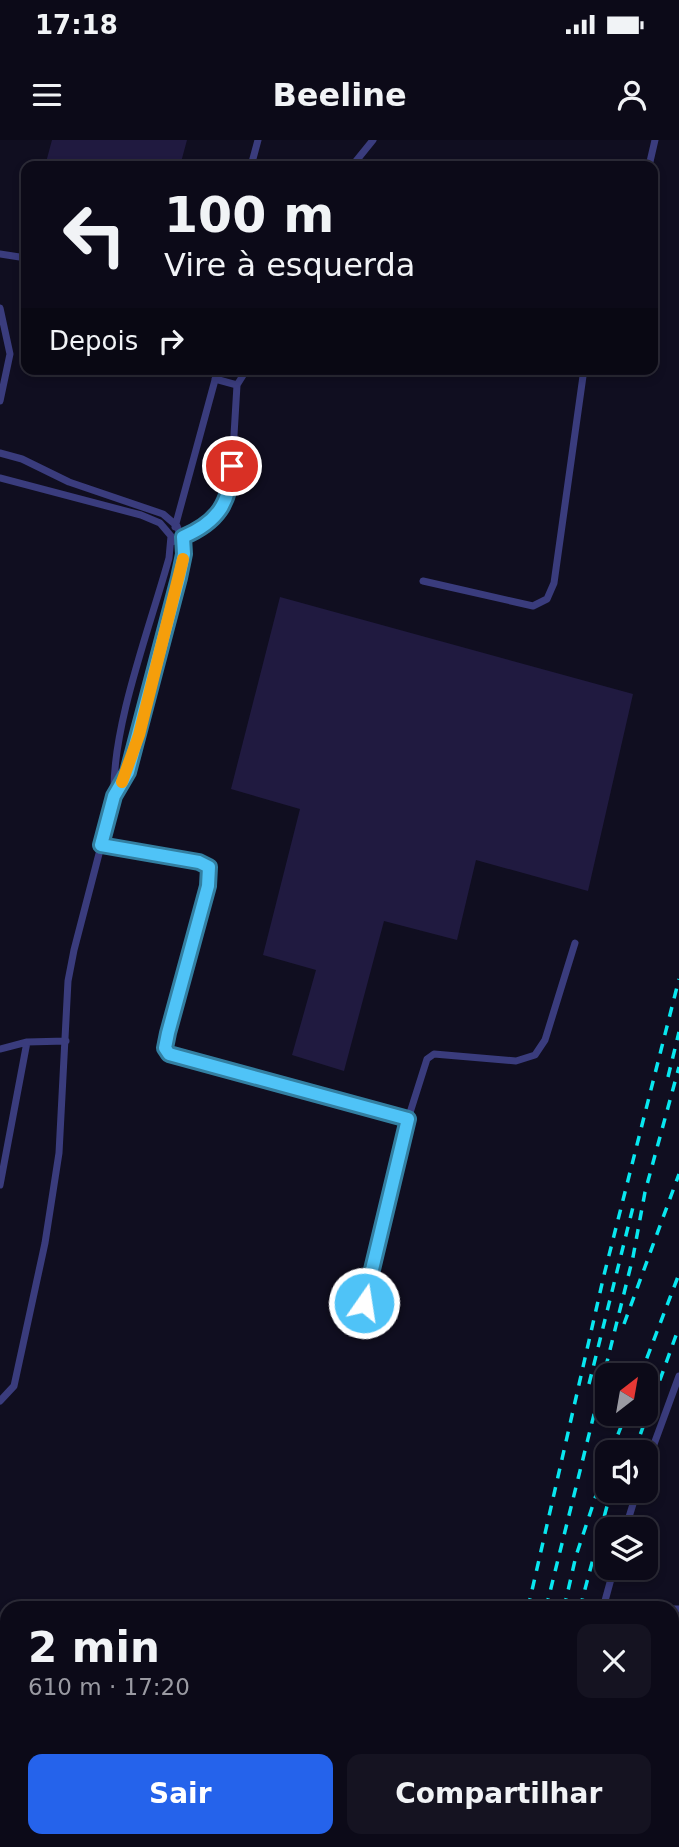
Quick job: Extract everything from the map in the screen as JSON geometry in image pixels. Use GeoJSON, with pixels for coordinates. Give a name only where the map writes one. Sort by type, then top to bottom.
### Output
{"type":"FeatureCollection","features":[{"type":"Feature","properties":{"kind":"lane"},"geometry":{"type":"LineString","coordinates":[[252,161],[258,140]]}},
{"type":"Feature","properties":{"kind":"lane"},"geometry":{"type":"LineString","coordinates":[[356,161],[373,140]]}},
{"type":"Feature","properties":{"kind":"lane"},"geometry":{"type":"LineString","coordinates":[[650,161],[655,140]]}},
{"type":"Feature","properties":{"kind":"lane"},"geometry":{"type":"LineString","coordinates":[[0,254],[21,257]]}},
{"type":"Feature","properties":{"kind":"lane"},"geometry":{"type":"LineString","coordinates":[[0,308],[10,354],[0,401]]}},
{"type":"Feature","properties":{"kind":"lane"},"geometry":{"type":"LineString","coordinates":[[168,531],[177,526],[216,375]]}},
{"type":"Feature","properties":{"kind":"lane"},"geometry":{"type":"LineString","coordinates":[[172,542],[216,517],[228,496],[237,385],[243,375]]}},
{"type":"Feature","properties":{"kind":"lane"},"geometry":{"type":"LineString","coordinates":[[423,581],[533,606],[547,599],[554,583],[583,375]]}},
{"type":"Feature","properties":{"kind":"lane"},"geometry":{"type":"LineString","coordinates":[[215,379],[237,385]]}},
{"type":"Feature","properties":{"kind":"lane"},"geometry":{"type":"LineString","coordinates":[[0,453],[22,459],[69,482],[155,511],[177,526],[183,537],[184,554],[139,735],[128,772],[114,796],[84,904],[68,981],[59,1153],[45,1243],[14,1386],[0,1401]]}},
{"type":"Feature","properties":{"kind":"lane"},"geometry":{"type":"LineString","coordinates":[[0,478],[141,515],[160,523],[168,531],[172,542],[121,731],[113,769],[114,796]]}},
{"type":"Feature","properties":{"kind":"lane"},"geometry":{"type":"LineString","coordinates":[[101,845],[199,862],[209,867],[208,886],[168,1033],[165,1048],[169,1054],[408,1119]]}},
{"type":"Feature","properties":{"kind":"lane"},"geometry":{"type":"LineString","coordinates":[[364,1303],[408,1119],[427,1059],[434,1054],[516,1061],[535,1055],[545,1041],[575,943]]}},
{"type":"Feature","properties":{"kind":"lane"},"geometry":{"type":"LineString","coordinates":[[0,1049],[27,1042],[66,1041]]}},
{"type":"Feature","properties":{"kind":"lane"},"geometry":{"type":"LineString","coordinates":[[0,1185],[27,1042]]}},
{"type":"Feature","properties":{"kind":"lane"},"geometry":{"type":"LineString","coordinates":[[656,1440],[679,1376]]}},
{"type":"Feature","properties":{"kind":"lane"},"geometry":{"type":"LineString","coordinates":[[605,1601],[611,1580]]}},
{"type":"Feature","properties":{"kind":"building"},"geometry":{"type":"Polygon","coordinates":[[[52,140],[187,140],[181,161],[46,161],[52,140]]]}},
{"type":"Feature","properties":{"kind":"building"},"geometry":{"type":"Polygon","coordinates":[[[280,597],[633,694],[588,891],[476,860],[457,940],[384,921],[344,1071],[292,1055],[316,970],[263,955],[300,809],[231,789],[280,597]]]}},
{"type":"Feature","properties":{"kind":"railway"},"geometry":{"type":"LineString","coordinates":[[530,1601],[604,1275],[679,979]]}},
{"type":"Feature","properties":{"kind":"railway"},"geometry":{"type":"LineString","coordinates":[[668,1077],[679,1032]]}},
{"type":"Feature","properties":{"kind":"railway"},"geometry":{"type":"LineString","coordinates":[[548,1601],[633,1257],[645,1192],[679,1067]]}},
{"type":"Feature","properties":{"kind":"railway"},"geometry":{"type":"LineString","coordinates":[[624,1324],[679,1174]]}},
{"type":"Feature","properties":{"kind":"railway"},"geometry":{"type":"LineString","coordinates":[[589,1384],[633,1207]]}},
{"type":"Feature","properties":{"kind":"railway"},"geometry":{"type":"LineString","coordinates":[[645,1363],[679,1274]]}},
{"type":"Feature","properties":{"kind":"railway"},"geometry":{"type":"LineString","coordinates":[[638,1440],[679,1327]]}},
{"type":"Feature","properties":{"kind":"railway"},"geometry":{"type":"LineString","coordinates":[[616,1440],[621,1426]]}},
{"type":"Feature","properties":{"kind":"railway"},"geometry":{"type":"LineString","coordinates":[[566,1601],[576,1556],[595,1498]]}},
{"type":"Feature","properties":{"kind":"railway"},"geometry":{"type":"LineString","coordinates":[[582,1601],[608,1503]]}},
{"type":"Feature","properties":{"kind":"slow traffic"},"geometry":{"type":"LineString","coordinates":[[122,782],[128,772],[139,735],[183,559]]}},
{"type":"Feature","properties":{"kind":"route"},"geometry":{"type":"LineString","coordinates":[[232,466],[231,485],[223,509],[207,526],[183,537],[184,554],[179,578],[139,735],[128,772],[114,796],[101,845],[199,862],[209,867],[211,873],[168,1033],[165,1048],[169,1054],[408,1119],[364,1303]]}}]}
